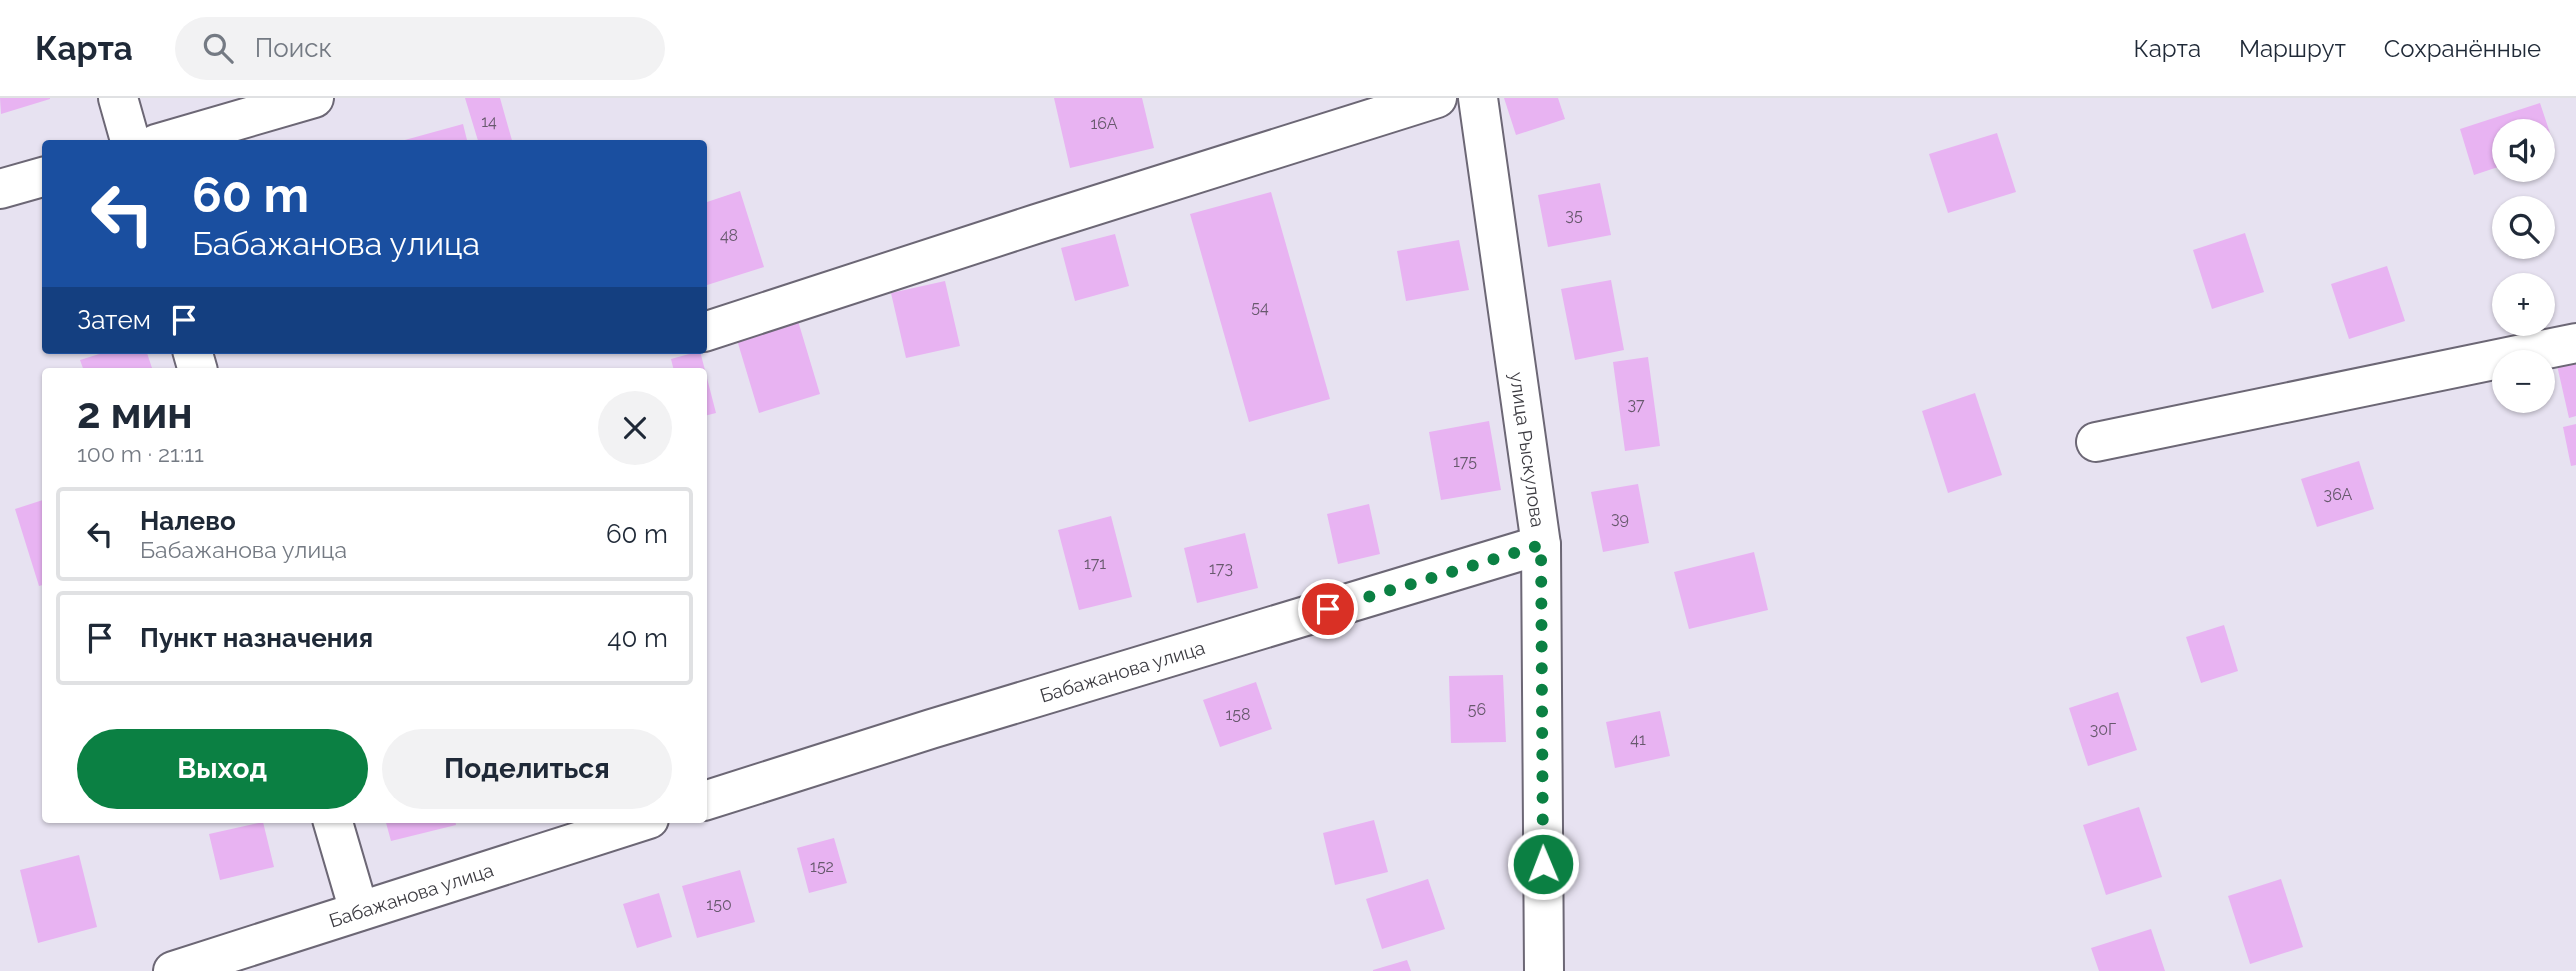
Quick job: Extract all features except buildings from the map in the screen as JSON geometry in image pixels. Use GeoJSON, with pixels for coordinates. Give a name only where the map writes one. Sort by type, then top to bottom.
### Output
{"type":"FeatureCollection","features":[{"type":"Feature","properties":{"kind":"street"},"geometry":{"type":"LineString","coordinates":[[118,98],[130,140]]}},
{"type":"Feature","properties":{"kind":"street"},"geometry":{"type":"LineString","coordinates":[[170,140],[314,98]]}},
{"type":"Feature","properties":{"kind":"street"},"geometry":{"type":"LineString","coordinates":[[707,331],[1437,98]]}},
{"type":"Feature","properties":{"kind":"street","name":"улица Рыскулова"},"geometry":{"type":"LineString","coordinates":[[1478,98],[1541,545],[1544,971]]}},
{"type":"Feature","properties":{"kind":"street"},"geometry":{"type":"LineString","coordinates":[[0,189],[42,177]]}},
{"type":"Feature","properties":{"kind":"street"},"geometry":{"type":"LineString","coordinates":[[2096,442],[2576,343]]}},
{"type":"Feature","properties":{"kind":"street","name":"Бабажанова улица"},"geometry":{"type":"LineString","coordinates":[[707,801],[931,729],[1541,545]]}},
{"type":"Feature","properties":{"kind":"street"},"geometry":{"type":"LineString","coordinates":[[332,823],[359,911]]}},
{"type":"Feature","properties":{"kind":"street","name":"Бабажанова улица"},"geometry":{"type":"LineString","coordinates":[[173,971],[636,823]]}},
{"type":"Feature","properties":{"kind":"route"},"geometry":{"type":"LineString","coordinates":[[1328,609],[1541,545],[1543,864]]}}]}
